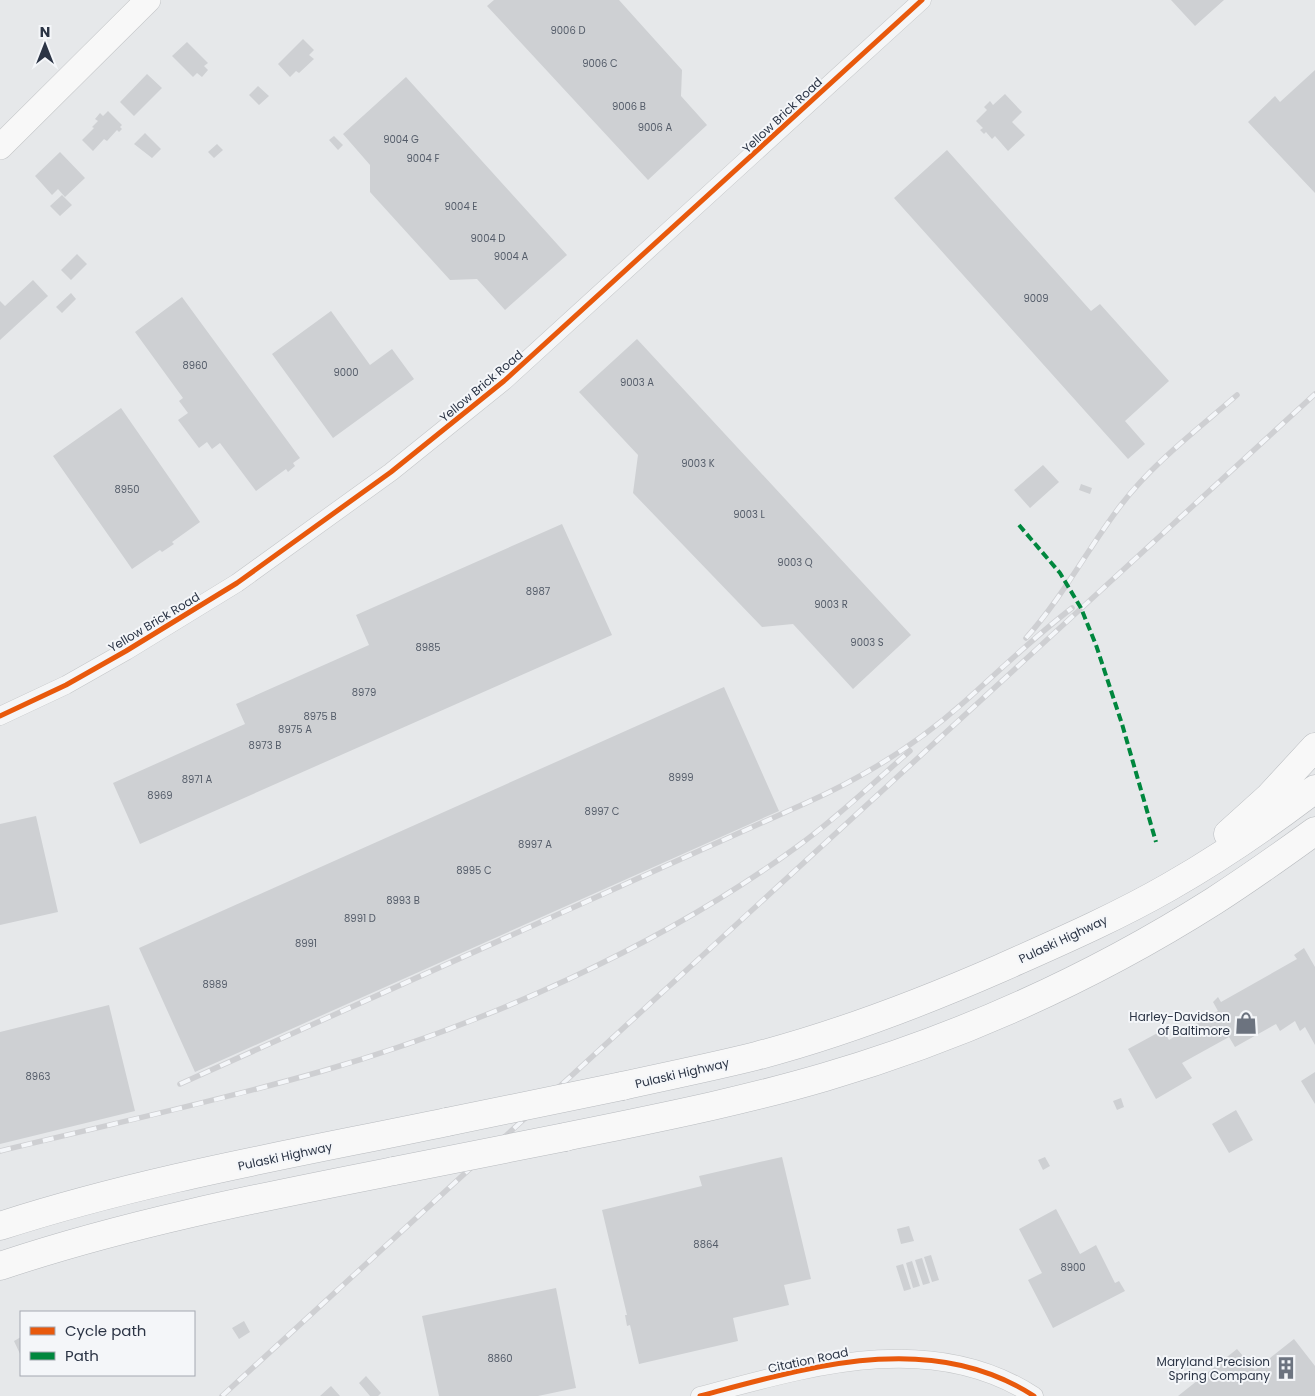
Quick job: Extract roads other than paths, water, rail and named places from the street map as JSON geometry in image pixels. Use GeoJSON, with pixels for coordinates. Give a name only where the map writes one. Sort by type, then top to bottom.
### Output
{"type":"FeatureCollection","features":[{"type":"Feature","properties":{"kind":"highway"},"geometry":{"type":"LineString","coordinates":[[1176,924],[1165,890],[1269,797],[1315,747]]}},
{"type":"Feature","properties":{"kind":"highway","name":"Pulaski Highway"},"geometry":{"type":"LineString","coordinates":[[0,1226],[74,1204],[163,1182],[756,1056],[890,1014],[1039,951],[1165,890],[1315,790]]}},
{"type":"Feature","properties":{"kind":"highway"},"geometry":{"type":"LineString","coordinates":[[0,1266],[122,1230],[298,1190],[565,1137],[750,1097],[826,1077],[902,1052],[1039,996],[1176,924],[1214,901],[1315,831]]}},
{"type":"Feature","properties":{"kind":"main road"},"geometry":{"type":"LineString","coordinates":[[0,147],[148,0]]}},
{"type":"Feature","properties":{"kind":"street","name":"Yellow Brick Road"},"geometry":{"type":"LineString","coordinates":[[0,716],[66,685],[126,651],[237,583],[391,472],[504,381],[922,0]]}},
{"type":"Feature","properties":{"kind":"street","name":"Citation Road"},"geometry":{"type":"LineString","coordinates":[[700,1396],[803,1370],[885,1357],[955,1363],[987,1372],[1034,1396]]}},
{"type":"Feature","properties":{"kind":"railway"},"geometry":{"type":"LineString","coordinates":[[222,1396],[1315,394]]}},
{"type":"Feature","properties":{"kind":"railway"},"geometry":{"type":"LineString","coordinates":[[1026,638],[1052,606],[1109,521],[1147,475],[1176,447],[1237,395]]}},
{"type":"Feature","properties":{"kind":"railway"},"geometry":{"type":"LineString","coordinates":[[180,1084],[848,783],[908,746],[945,718],[1030,642],[1072,608]]}},
{"type":"Feature","properties":{"kind":"railway"},"geometry":{"type":"LineString","coordinates":[[0,1151],[319,1072],[444,1031],[568,979],[629,950],[745,883],[813,835],[910,751]]}},
{"type":"Feature","properties":{"kind":"place","name":"Harley-Davidson of Baltimore"},"geometry":{"type":"Point","coordinates":[1246,1023]}},
{"type":"Feature","properties":{"kind":"place","name":"Maryland Precision Spring Company"},"geometry":{"type":"Point","coordinates":[1286,1368]}}]}
